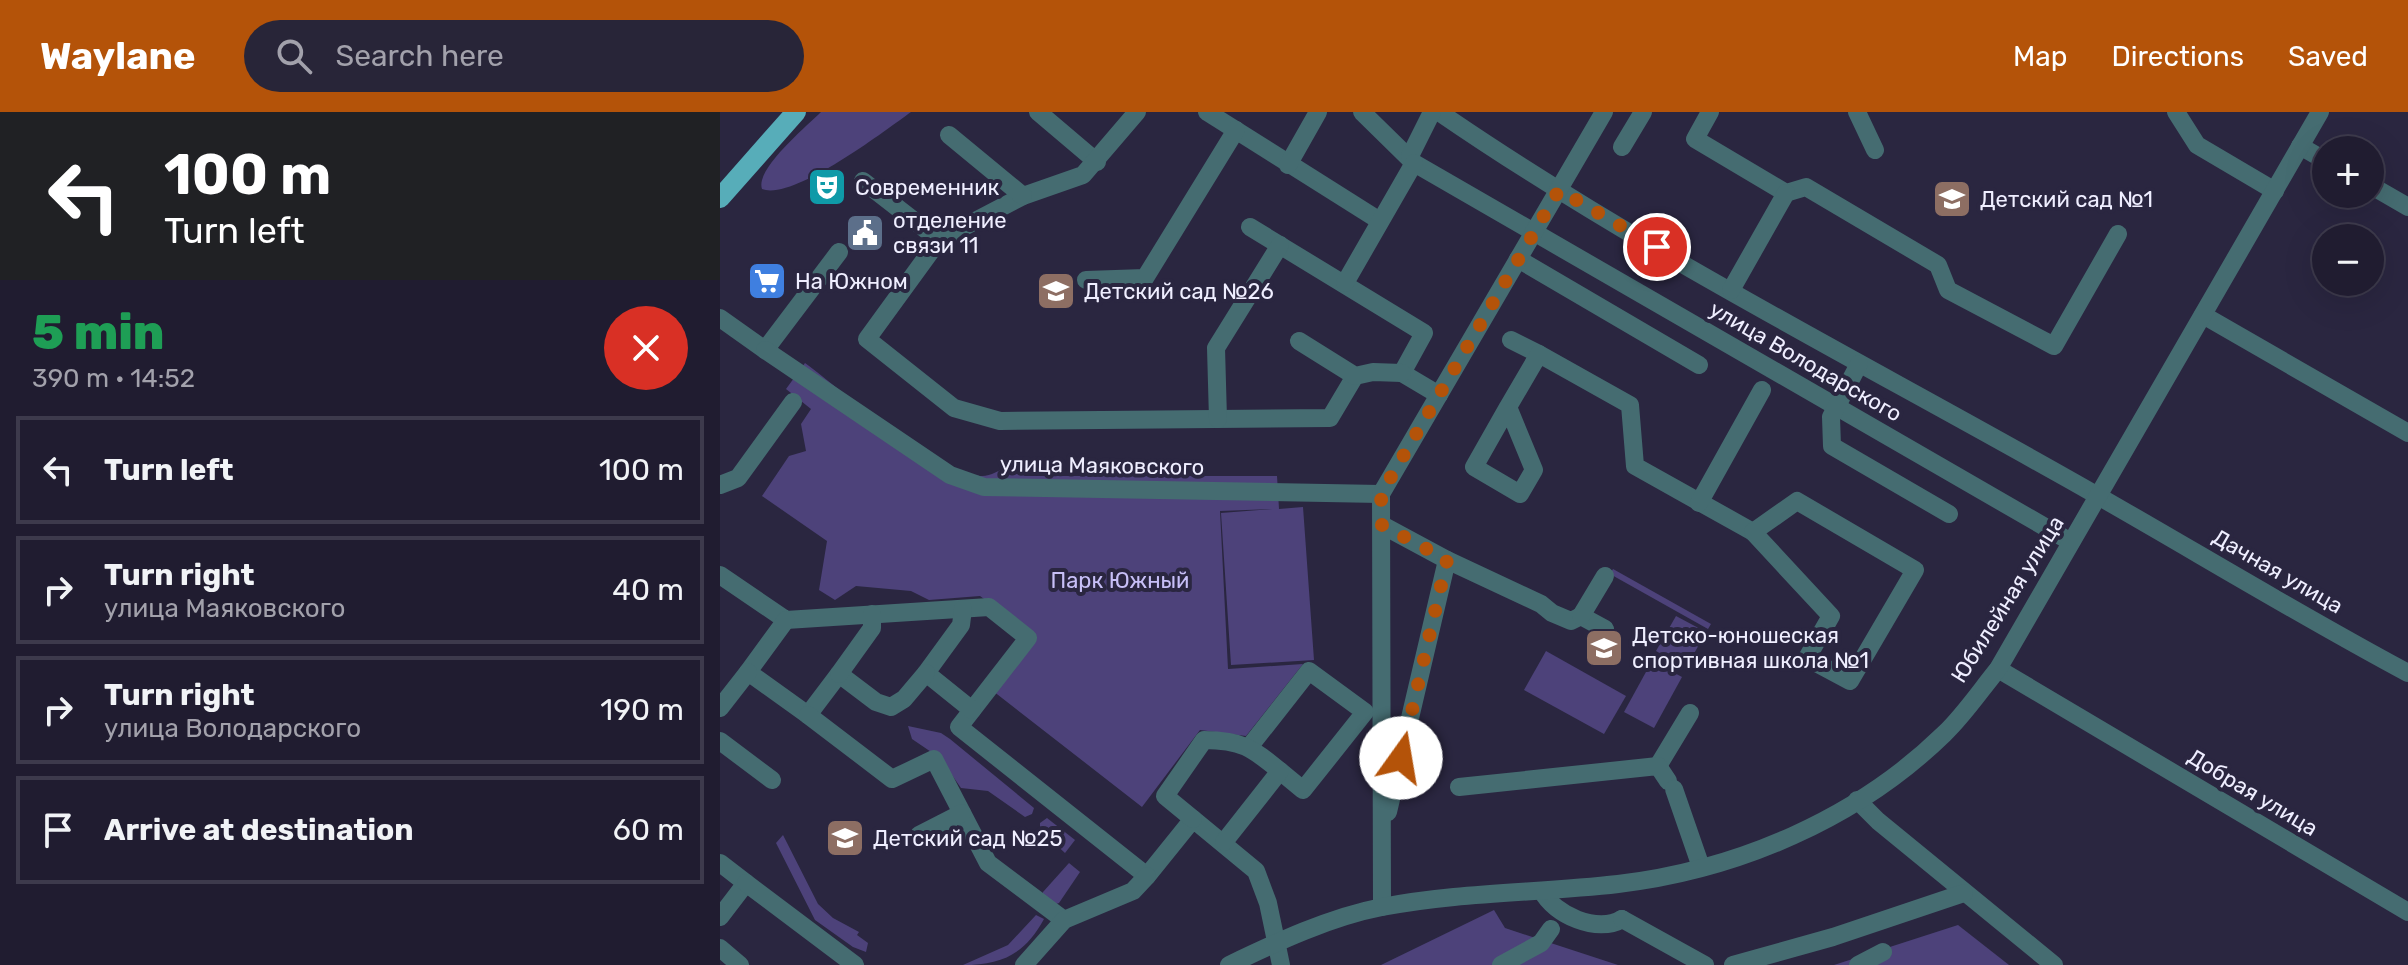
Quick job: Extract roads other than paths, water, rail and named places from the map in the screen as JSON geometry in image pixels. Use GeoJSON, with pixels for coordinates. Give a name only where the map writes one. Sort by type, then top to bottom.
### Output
{"type":"FeatureCollection","features":[{"type":"Feature","properties":{"kind":"main road"},"geometry":{"type":"LineString","coordinates":[[720,198],[796,112]]}},
{"type":"Feature","properties":{"kind":"street"},"geometry":{"type":"LineString","coordinates":[[1038,112],[1097,162]]}},
{"type":"Feature","properties":{"kind":"street"},"geometry":{"type":"LineString","coordinates":[[1137,112],[1083,175],[1023,196],[939,240],[867,339],[954,408],[1000,421],[1330,418],[1355,376]]}},
{"type":"Feature","properties":{"kind":"street"},"geometry":{"type":"LineString","coordinates":[[1207,112],[1380,221]]}},
{"type":"Feature","properties":{"kind":"street"},"geometry":{"type":"LineString","coordinates":[[1288,165],[1318,112]]}},
{"type":"Feature","properties":{"kind":"street","name":"улица Володарского"},"geometry":{"type":"LineString","coordinates":[[1362,112],[1412,159],[1534,232],[1767,381],[1836,406],[2071,542]]}},
{"type":"Feature","properties":{"kind":"street"},"geometry":{"type":"LineString","coordinates":[[1345,283],[1412,159],[1432,112]]}},
{"type":"Feature","properties":{"kind":"street","name":"улица Володарского"},"geometry":{"type":"LineString","coordinates":[[1439,112],[1559,190],[1859,364],[2124,511]]}},
{"type":"Feature","properties":{"kind":"street"},"geometry":{"type":"LineString","coordinates":[[1382,907],[1373,711],[1381,494],[1439,395],[1497,332],[1518,259],[1604,112]]}},
{"type":"Feature","properties":{"kind":"street"},"geometry":{"type":"LineString","coordinates":[[1622,147],[1643,112]]}},
{"type":"Feature","properties":{"kind":"street"},"geometry":{"type":"LineString","coordinates":[[1710,112],[1695,139],[1786,193]]}},
{"type":"Feature","properties":{"kind":"street"},"geometry":{"type":"LineString","coordinates":[[1857,112],[1875,150]]}},
{"type":"Feature","properties":{"kind":"street"},"geometry":{"type":"LineString","coordinates":[[2176,112],[2197,145],[2275,191]]}},
{"type":"Feature","properties":{"kind":"street","name":"Юбилейная улица"},"geometry":{"type":"LineString","coordinates":[[1229,965],[1275,944],[1382,907],[1620,884],[1701,867],[1777,844],[1857,800],[1943,735],[1998,669],[2320,112]]}},
{"type":"Feature","properties":{"kind":"street"},"geometry":{"type":"LineString","coordinates":[[1086,280],[1145,278],[1236,130]]}},
{"type":"Feature","properties":{"kind":"street"},"geometry":{"type":"LineString","coordinates":[[949,135],[1023,196]]}},
{"type":"Feature","properties":{"kind":"street"},"geometry":{"type":"LineString","coordinates":[[2300,146],[2312,153]]}},
{"type":"Feature","properties":{"kind":"street"},"geometry":{"type":"LineString","coordinates":[[863,181],[939,240]]}},
{"type":"Feature","properties":{"kind":"street"},"geometry":{"type":"LineString","coordinates":[[1731,290],[1786,193],[1806,187],[1938,265],[1948,290],[2054,346],[2118,234]]}},
{"type":"Feature","properties":{"kind":"street"},"geometry":{"type":"LineString","coordinates":[[2384,193],[2408,207]]}},
{"type":"Feature","properties":{"kind":"street"},"geometry":{"type":"LineString","coordinates":[[1250,227],[1424,333],[1402,373]]}},
{"type":"Feature","properties":{"kind":"street"},"geometry":{"type":"LineString","coordinates":[[1218,419],[1216,348],[1280,245]]}},
{"type":"Feature","properties":{"kind":"street"},"geometry":{"type":"LineString","coordinates":[[765,350],[839,252]]}},
{"type":"Feature","properties":{"kind":"street"},"geometry":{"type":"LineString","coordinates":[[1518,259],[1699,365]]}},
{"type":"Feature","properties":{"kind":"street"},"geometry":{"type":"LineString","coordinates":[[2203,315],[2408,433]]}},
{"type":"Feature","properties":{"kind":"street","name":"улица Маяковского"},"geometry":{"type":"LineString","coordinates":[[720,318],[950,475],[984,487],[1381,494]]}},
{"type":"Feature","properties":{"kind":"street"},"geometry":{"type":"LineString","coordinates":[[1497,332],[1630,405],[1635,466],[1753,532],[1831,616],[1807,658],[1850,681],[1915,570],[1797,501],[1753,532]]}},
{"type":"Feature","properties":{"kind":"street"},"geometry":{"type":"LineString","coordinates":[[1299,341],[1355,376],[1373,372],[1402,373],[1439,395]]}},
{"type":"Feature","properties":{"kind":"street"},"geometry":{"type":"LineString","coordinates":[[1508,407],[1539,354]]}},
{"type":"Feature","properties":{"kind":"street"},"geometry":{"type":"LineString","coordinates":[[1859,364],[1831,417],[1832,446],[1949,514]]}},
{"type":"Feature","properties":{"kind":"street"},"geometry":{"type":"LineString","coordinates":[[1699,503],[1767,381]]}},
{"type":"Feature","properties":{"kind":"street"},"geometry":{"type":"LineString","coordinates":[[720,485],[738,478],[793,402]]}},
{"type":"Feature","properties":{"kind":"street","name":"Дачная улица"},"geometry":{"type":"LineString","coordinates":[[2124,511],[2408,673]]}},
{"type":"Feature","properties":{"kind":"street"},"geometry":{"type":"LineString","coordinates":[[1382,525],[1571,621],[1581,616],[1605,576]]}},
{"type":"Feature","properties":{"kind":"street"},"geometry":{"type":"LineString","coordinates":[[1381,843],[1447,560]]}},
{"type":"Feature","properties":{"kind":"street"},"geometry":{"type":"LineString","coordinates":[[720,575],[786,620],[989,607],[1028,638],[959,727],[1147,876]]}},
{"type":"Feature","properties":{"kind":"street"},"geometry":{"type":"LineString","coordinates":[[839,674],[876,702],[891,707],[904,699],[926,673],[961,625],[963,609]]}},
{"type":"Feature","properties":{"kind":"street"},"geometry":{"type":"LineString","coordinates":[[808,715],[872,628],[872,614]]}},
{"type":"Feature","properties":{"kind":"street"},"geometry":{"type":"LineString","coordinates":[[1581,616],[1605,629]]}},
{"type":"Feature","properties":{"kind":"street"},"geometry":{"type":"LineString","coordinates":[[720,708],[786,620]]}},
{"type":"Feature","properties":{"kind":"street","name":"Добрая улица"},"geometry":{"type":"LineString","coordinates":[[1998,669],[2408,912]]}},
{"type":"Feature","properties":{"kind":"street"},"geometry":{"type":"LineString","coordinates":[[1250,746],[1309,671],[1373,711]]}},
{"type":"Feature","properties":{"kind":"street"},"geometry":{"type":"LineString","coordinates":[[748,672],[892,779],[934,759],[988,863],[1064,920]]}},
{"type":"Feature","properties":{"kind":"street"},"geometry":{"type":"LineString","coordinates":[[926,673],[972,710]]}},
{"type":"Feature","properties":{"kind":"street"},"geometry":{"type":"LineString","coordinates":[[1281,965],[1268,903],[1256,871],[1165,796],[1204,740],[1226,740],[1250,746],[1303,790],[1373,711]]}},
{"type":"Feature","properties":{"kind":"street"},"geometry":{"type":"LineString","coordinates":[[1690,713],[1667,779],[1701,867]]}},
{"type":"Feature","properties":{"kind":"street"},"geometry":{"type":"LineString","coordinates":[[720,741],[772,780]]}},
{"type":"Feature","properties":{"kind":"street"},"geometry":{"type":"LineString","coordinates":[[1224,842],[1280,771]]}},
{"type":"Feature","properties":{"kind":"street"},"geometry":{"type":"LineString","coordinates":[[1459,787],[1667,779]]}},
{"type":"Feature","properties":{"kind":"street"},"geometry":{"type":"LineString","coordinates":[[1857,800],[1964,893],[2054,965]]}},
{"type":"Feature","properties":{"kind":"street"},"geometry":{"type":"LineString","coordinates":[[919,835],[962,813]]}},
{"type":"Feature","properties":{"kind":"street"},"geometry":{"type":"LineString","coordinates":[[1024,965],[1064,920],[1133,891],[1193,819]]}},
{"type":"Feature","properties":{"kind":"street"},"geometry":{"type":"LineString","coordinates":[[720,863],[855,965]]}},
{"type":"Feature","properties":{"kind":"street"},"geometry":{"type":"LineString","coordinates":[[720,917],[746,883]]}},
{"type":"Feature","properties":{"kind":"street"},"geometry":{"type":"LineString","coordinates":[[1620,884],[1622,919]]}},
{"type":"Feature","properties":{"kind":"street"},"geometry":{"type":"LineString","coordinates":[[1542,891],[1549,903],[1586,922],[1610,925],[1622,919]]}},
{"type":"Feature","properties":{"kind":"street"},"geometry":{"type":"LineString","coordinates":[[1733,965],[1833,937],[1964,893]]}},
{"type":"Feature","properties":{"kind":"street"},"geometry":{"type":"LineString","coordinates":[[1622,919],[1705,965]]}},
{"type":"Feature","properties":{"kind":"street"},"geometry":{"type":"LineString","coordinates":[[1501,965],[1541,943],[1551,929]]}},
{"type":"Feature","properties":{"kind":"street"},"geometry":{"type":"LineString","coordinates":[[720,948],[740,965]]}},
{"type":"Feature","properties":{"kind":"street"},"geometry":{"type":"LineString","coordinates":[[1858,965],[1883,952]]}},
{"type":"Feature","properties":{"kind":"place","name":"Современник"},"geometry":{"type":"Point","coordinates":[827,187]}},
{"type":"Feature","properties":{"kind":"place","name":"Детский сад №1"},"geometry":{"type":"Point","coordinates":[1952,199]}},
{"type":"Feature","properties":{"kind":"place","name":"отделение связи 11"},"geometry":{"type":"Point","coordinates":[865,233]}},
{"type":"Feature","properties":{"kind":"place","name":"На Южном"},"geometry":{"type":"Point","coordinates":[767,281]}},
{"type":"Feature","properties":{"kind":"place","name":"Детский сад №26"},"geometry":{"type":"Point","coordinates":[1056,291]}},
{"type":"Feature","properties":{"kind":"place","name":"Детско-юношеская спортивная школа №1"},"geometry":{"type":"Point","coordinates":[1604,648]}},
{"type":"Feature","properties":{"kind":"place","name":"Детский сад №25"},"geometry":{"type":"Point","coordinates":[845,838]}},
{"type":"Feature","properties":{"kind":"park label","name":"Парк Южный"},"geometry":{"type":"Point","coordinates":[1120,580]}}]}
